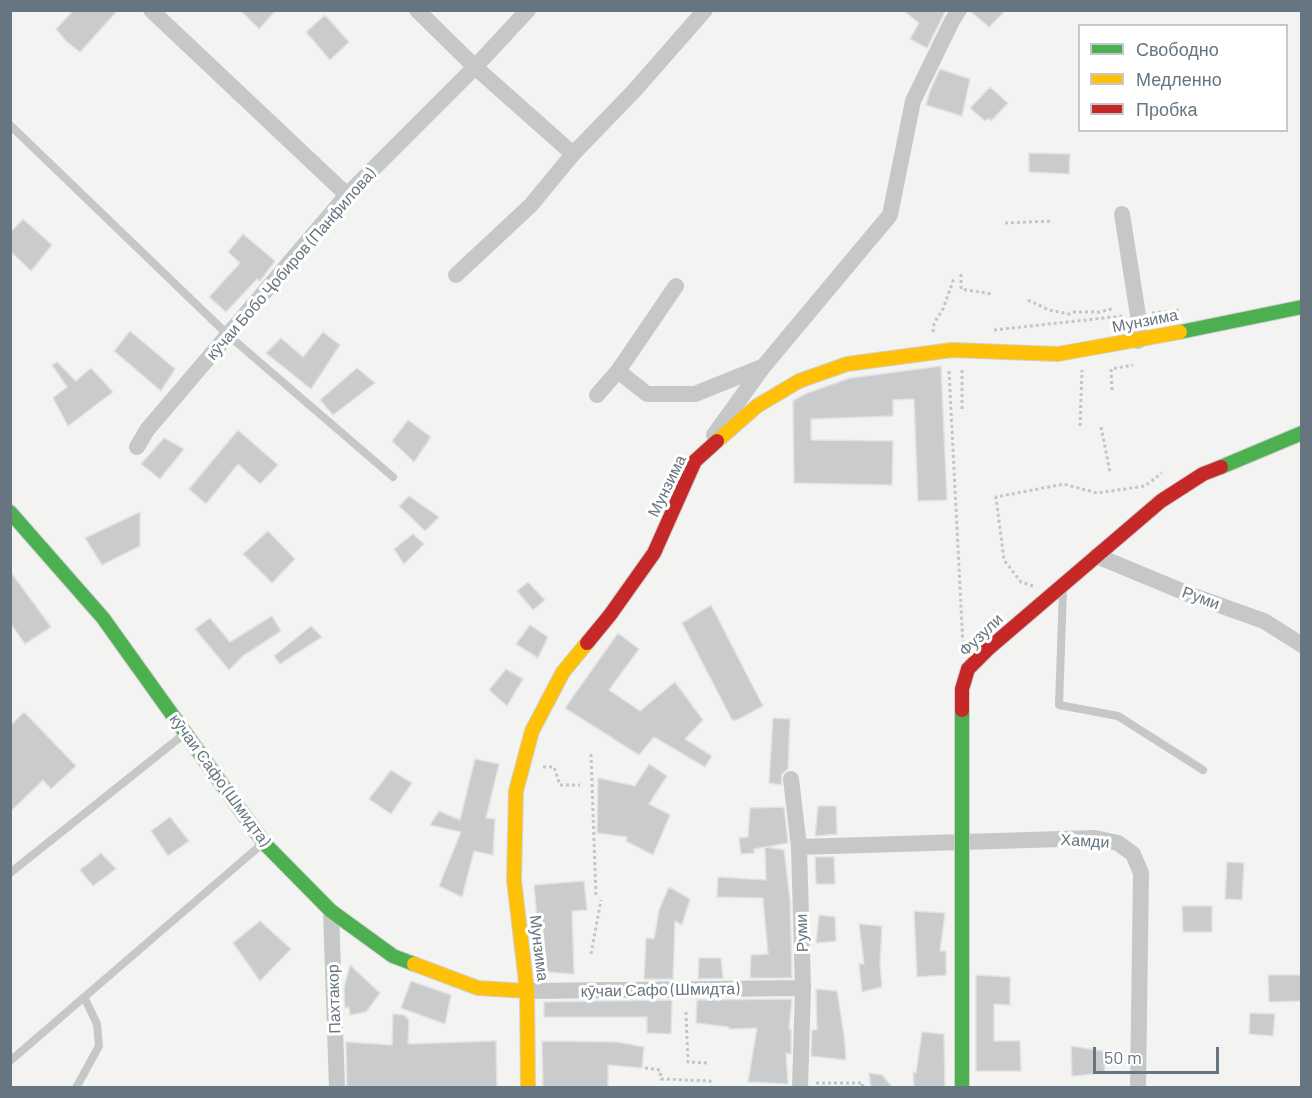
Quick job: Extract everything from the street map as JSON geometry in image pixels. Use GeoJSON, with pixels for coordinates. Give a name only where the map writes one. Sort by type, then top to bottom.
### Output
{"type":"FeatureCollection","features":[{"type":"Feature","properties":{"kind":"street"},"geometry":{"type":"LineString","coordinates":[[151,10],[347,195]]}},
{"type":"Feature","properties":{"kind":"street"},"geometry":{"type":"LineString","coordinates":[[417,10],[475,67],[573,154]]}},
{"type":"Feature","properties":{"kind":"street","name":"кӯчаи Бобо Ҷобиров (Панфилова)"},"geometry":{"type":"LineString","coordinates":[[137,447],[147,430],[347,195],[475,67],[528,10]]}},
{"type":"Feature","properties":{"kind":"street"},"geometry":{"type":"LineString","coordinates":[[456,275],[531,205],[573,154],[634,91],[705,10]]}},
{"type":"Feature","properties":{"kind":"street"},"geometry":{"type":"LineString","coordinates":[[695,461],[763,367],[890,215],[914,101],[959,10]]}},
{"type":"Feature","properties":{"kind":"street"},"geometry":{"type":"LineString","coordinates":[[1122,214],[1138,315],[1138,341]]}},
{"type":"Feature","properties":{"kind":"street"},"geometry":{"type":"LineString","coordinates":[[597,395],[618,371],[676,286]]}},
{"type":"Feature","properties":{"kind":"street","name":"Мунзима"},"geometry":{"type":"LineString","coordinates":[[528,1088],[527,991],[514,880],[516,791],[532,731],[562,672],[610,615],[654,553],[695,461],[757,406],[799,381],[847,364],[952,350],[1058,354],[1138,341],[1302,306]]}},
{"type":"Feature","properties":{"kind":"street"},"geometry":{"type":"LineString","coordinates":[[618,371],[647,394],[694,394],[763,367]]}},
{"type":"Feature","properties":{"kind":"street","name":"Фузули"},"geometry":{"type":"LineString","coordinates":[[962,1088],[962,689],[968,669],[988,649],[1161,501],[1203,474],[1302,433]]}},
{"type":"Feature","properties":{"kind":"street","name":"кӯчаи Сафо (Шмидта)"},"geometry":{"type":"LineString","coordinates":[[10,512],[103,618],[264,843],[331,911],[393,956],[478,988],[527,991],[803,988]]}},
{"type":"Feature","properties":{"kind":"street","name":"Руми"},"geometry":{"type":"LineString","coordinates":[[1097,556],[1191,595],[1264,621],[1302,645]]}},
{"type":"Feature","properties":{"kind":"street","name":"Руми"},"geometry":{"type":"LineString","coordinates":[[791,779],[799,848],[803,1085]]}},
{"type":"Feature","properties":{"kind":"street","name":"Хамди"},"geometry":{"type":"LineString","coordinates":[[799,848],[1095,838],[1118,843],[1133,854],[1142,873],[1138,1088]]}},
{"type":"Feature","properties":{"kind":"street","name":"Пахтакор"},"geometry":{"type":"LineString","coordinates":[[331,911],[337,1088]]}},
{"type":"Feature","properties":{"kind":"lane"},"geometry":{"type":"LineString","coordinates":[[10,125],[228,335],[393,477]]}},
{"type":"Feature","properties":{"kind":"lane"},"geometry":{"type":"LineString","coordinates":[[1064,584],[1059,705],[1118,716],[1203,770]]}},
{"type":"Feature","properties":{"kind":"lane"},"geometry":{"type":"LineString","coordinates":[[10,873],[186,732]]}},
{"type":"Feature","properties":{"kind":"lane"},"geometry":{"type":"LineString","coordinates":[[10,1061],[264,843]]}},
{"type":"Feature","properties":{"kind":"lane"},"geometry":{"type":"LineString","coordinates":[[76,1088],[99,1046],[97,1024],[84,997]]}},
{"type":"Feature","properties":{"kind":"path"},"geometry":{"type":"LineString","coordinates":[[1005,223],[1053,221]]}},
{"type":"Feature","properties":{"kind":"path"},"geometry":{"type":"LineString","coordinates":[[961,274],[961,289],[992,294]]}},
{"type":"Feature","properties":{"kind":"path"},"geometry":{"type":"LineString","coordinates":[[933,336],[934,323],[943,309],[954,278]]}},
{"type":"Feature","properties":{"kind":"path"},"geometry":{"type":"LineString","coordinates":[[1028,300],[1049,310],[1069,314],[1112,309]]}},
{"type":"Feature","properties":{"kind":"path"},"geometry":{"type":"LineString","coordinates":[[990,330],[1188,309]]}},
{"type":"Feature","properties":{"kind":"path"},"geometry":{"type":"LineString","coordinates":[[949,364],[964,652]]}},
{"type":"Feature","properties":{"kind":"path"},"geometry":{"type":"LineString","coordinates":[[1112,390],[1112,369],[1133,365]]}},
{"type":"Feature","properties":{"kind":"path"},"geometry":{"type":"LineString","coordinates":[[962,409],[963,366]]}},
{"type":"Feature","properties":{"kind":"path"},"geometry":{"type":"LineString","coordinates":[[1080,426],[1083,368]]}},
{"type":"Feature","properties":{"kind":"path"},"geometry":{"type":"LineString","coordinates":[[1101,427],[1110,472]]}},
{"type":"Feature","properties":{"kind":"path"},"geometry":{"type":"LineString","coordinates":[[1043,589],[1021,582],[1004,560],[996,497],[1064,484],[1097,494],[1145,486],[1162,473]]}},
{"type":"Feature","properties":{"kind":"path"},"geometry":{"type":"LineString","coordinates":[[591,754],[596,896]]}},
{"type":"Feature","properties":{"kind":"path"},"geometry":{"type":"LineString","coordinates":[[536,768],[554,767],[560,785],[580,785]]}},
{"type":"Feature","properties":{"kind":"path"},"geometry":{"type":"LineString","coordinates":[[591,954],[601,900]]}},
{"type":"Feature","properties":{"kind":"path"},"geometry":{"type":"LineString","coordinates":[[686,1012],[688,1062],[708,1064]]}},
{"type":"Feature","properties":{"kind":"path"},"geometry":{"type":"LineString","coordinates":[[645,1068],[660,1070],[661,1078],[710,1081],[712,1088]]}},
{"type":"Feature","properties":{"kind":"path"},"geometry":{"type":"LineString","coordinates":[[803,1085],[863,1083],[862,1088]]}},
{"type":"Feature","properties":{"kind":"building"},"geometry":{"type":"Polygon","coordinates":[[[74,10],[118,10],[80,52],[56,29],[74,10]]]}},
{"type":"Feature","properties":{"kind":"building"},"geometry":{"type":"Polygon","coordinates":[[[240,10],[276,10],[259,29],[240,10]]]}},
{"type":"Feature","properties":{"kind":"building"},"geometry":{"type":"Polygon","coordinates":[[[903,10],[946,10],[927,48],[910,39],[919,23],[903,10]]]}},
{"type":"Feature","properties":{"kind":"building"},"geometry":{"type":"Polygon","coordinates":[[[969,10],[1006,10],[989,27],[969,10]]]}},
{"type":"Feature","properties":{"kind":"building"},"geometry":{"type":"Polygon","coordinates":[[[325,15],[349,42],[330,60],[306,32],[325,15]]]}},
{"type":"Feature","properties":{"kind":"building"},"geometry":{"type":"Polygon","coordinates":[[[940,69],[970,79],[962,116],[926,105],[940,69]]]}},
{"type":"Feature","properties":{"kind":"building"},"geometry":{"type":"Polygon","coordinates":[[[990,87],[1008,103],[991,121],[989,118],[985,121],[970,108],[990,87]]]}},
{"type":"Feature","properties":{"kind":"building"},"geometry":{"type":"Polygon","coordinates":[[[1029,153],[1070,154],[1069,174],[1029,172],[1029,153]]]}},
{"type":"Feature","properties":{"kind":"building"},"geometry":{"type":"Polygon","coordinates":[[[23,219],[52,245],[31,271],[10,251],[10,233],[23,219]]]}},
{"type":"Feature","properties":{"kind":"building"},"geometry":{"type":"Polygon","coordinates":[[[243,234],[275,261],[260,281],[257,279],[226,312],[209,297],[240,263],[228,252],[243,234]]]}},
{"type":"Feature","properties":{"kind":"building"},"geometry":{"type":"Polygon","coordinates":[[[130,331],[175,369],[161,391],[114,351],[130,331]]]}},
{"type":"Feature","properties":{"kind":"building"},"geometry":{"type":"Polygon","coordinates":[[[323,332],[340,345],[311,389],[266,353],[281,338],[303,357],[323,332]]]}},
{"type":"Feature","properties":{"kind":"building"},"geometry":{"type":"Polygon","coordinates":[[[57,362],[76,381],[91,368],[113,392],[68,426],[53,398],[67,387],[52,365],[57,362]]]}},
{"type":"Feature","properties":{"kind":"building"},"geometry":{"type":"Polygon","coordinates":[[[941,366],[947,500],[918,501],[914,399],[893,400],[893,416],[811,419],[811,440],[893,441],[892,485],[794,483],[793,401],[805,394],[850,378],[941,366]]]}},
{"type":"Feature","properties":{"kind":"building"},"geometry":{"type":"Polygon","coordinates":[[[357,368],[375,383],[333,415],[320,400],[357,368]]]}},
{"type":"Feature","properties":{"kind":"building"},"geometry":{"type":"Polygon","coordinates":[[[408,420],[431,437],[414,462],[392,441],[408,420]]]}},
{"type":"Feature","properties":{"kind":"building"},"geometry":{"type":"Polygon","coordinates":[[[238,430],[278,465],[260,484],[238,464],[206,504],[189,489],[238,430]]]}},
{"type":"Feature","properties":{"kind":"building"},"geometry":{"type":"Polygon","coordinates":[[[164,438],[184,449],[160,479],[141,464],[164,438]]]}},
{"type":"Feature","properties":{"kind":"building"},"geometry":{"type":"Polygon","coordinates":[[[409,496],[439,517],[425,531],[399,506],[409,496]]]}},
{"type":"Feature","properties":{"kind":"building"},"geometry":{"type":"Polygon","coordinates":[[[140,512],[140,546],[102,565],[85,538],[140,512]]]}},
{"type":"Feature","properties":{"kind":"building"},"geometry":{"type":"Polygon","coordinates":[[[268,531],[295,559],[272,583],[243,554],[268,531]]]}},
{"type":"Feature","properties":{"kind":"building"},"geometry":{"type":"Polygon","coordinates":[[[413,534],[424,544],[404,564],[394,549],[413,534]]]}},
{"type":"Feature","properties":{"kind":"building"},"geometry":{"type":"Polygon","coordinates":[[[10,571],[51,627],[25,644],[10,623],[10,571]]]}},
{"type":"Feature","properties":{"kind":"building"},"geometry":{"type":"Polygon","coordinates":[[[528,582],[545,600],[533,610],[517,591],[528,582]]]}},
{"type":"Feature","properties":{"kind":"building"},"geometry":{"type":"Polygon","coordinates":[[[711,605],[763,706],[737,720],[732,720],[682,623],[711,605]]]}},
{"type":"Feature","properties":{"kind":"building"},"geometry":{"type":"Polygon","coordinates":[[[272,616],[281,631],[243,656],[229,670],[195,629],[210,618],[230,642],[272,616]]]}},
{"type":"Feature","properties":{"kind":"building"},"geometry":{"type":"Polygon","coordinates":[[[530,625],[548,637],[538,658],[516,644],[530,625]]]}},
{"type":"Feature","properties":{"kind":"building"},"geometry":{"type":"Polygon","coordinates":[[[311,626],[322,637],[280,664],[274,656],[311,626]]]}},
{"type":"Feature","properties":{"kind":"building"},"geometry":{"type":"Polygon","coordinates":[[[618,633],[639,649],[609,690],[640,711],[675,682],[703,720],[685,739],[712,756],[705,767],[654,737],[639,755],[565,708],[618,633]]]}},
{"type":"Feature","properties":{"kind":"building"},"geometry":{"type":"Polygon","coordinates":[[[506,669],[523,679],[507,706],[489,690],[506,669]]]}},
{"type":"Feature","properties":{"kind":"building"},"geometry":{"type":"Polygon","coordinates":[[[24,712],[76,766],[51,789],[43,780],[10,812],[10,726],[24,712]]]}},
{"type":"Feature","properties":{"kind":"building"},"geometry":{"type":"Polygon","coordinates":[[[773,718],[790,719],[788,769],[782,774],[781,785],[769,783],[773,718]]]}},
{"type":"Feature","properties":{"kind":"building"},"geometry":{"type":"Polygon","coordinates":[[[475,759],[499,764],[486,818],[495,819],[493,855],[474,851],[462,897],[439,886],[461,832],[430,825],[439,811],[460,820],[475,759]]]}},
{"type":"Feature","properties":{"kind":"building"},"geometry":{"type":"Polygon","coordinates":[[[649,764],[667,776],[649,804],[670,815],[653,855],[626,841],[627,837],[597,833],[598,778],[635,786],[649,764]]]}},
{"type":"Feature","properties":{"kind":"building"},"geometry":{"type":"Polygon","coordinates":[[[391,770],[412,783],[391,814],[369,799],[391,770]]]}},
{"type":"Feature","properties":{"kind":"building"},"geometry":{"type":"Polygon","coordinates":[[[818,806],[836,806],[837,834],[815,836],[818,806]]]}},
{"type":"Feature","properties":{"kind":"building"},"geometry":{"type":"Polygon","coordinates":[[[784,807],[788,843],[766,847],[784,850],[790,900],[792,978],[750,978],[751,955],[768,954],[763,898],[717,897],[718,877],[766,880],[765,847],[754,849],[754,853],[741,854],[739,838],[748,837],[750,808],[784,807]]]}},
{"type":"Feature","properties":{"kind":"building"},"geometry":{"type":"Polygon","coordinates":[[[170,817],[189,841],[168,856],[151,831],[170,817]]]}},
{"type":"Feature","properties":{"kind":"building"},"geometry":{"type":"Polygon","coordinates":[[[101,853],[116,869],[93,886],[80,870],[101,853]]]}},
{"type":"Feature","properties":{"kind":"building"},"geometry":{"type":"Polygon","coordinates":[[[815,857],[834,857],[835,884],[816,884],[815,857]]]}},
{"type":"Feature","properties":{"kind":"building"},"geometry":{"type":"Polygon","coordinates":[[[1227,862],[1244,863],[1242,900],[1225,899],[1227,862]]]}},
{"type":"Feature","properties":{"kind":"building"},"geometry":{"type":"Polygon","coordinates":[[[584,881],[587,910],[572,911],[574,974],[547,972],[542,921],[537,918],[534,885],[584,881]]]}},
{"type":"Feature","properties":{"kind":"building"},"geometry":{"type":"Polygon","coordinates":[[[669,887],[690,899],[682,925],[675,921],[673,979],[644,979],[646,938],[654,939],[659,910],[669,887]]]}},
{"type":"Feature","properties":{"kind":"building"},"geometry":{"type":"Polygon","coordinates":[[[1182,906],[1212,906],[1212,932],[1183,932],[1182,906]]]}},
{"type":"Feature","properties":{"kind":"building"},"geometry":{"type":"Polygon","coordinates":[[[914,911],[945,913],[940,951],[946,951],[946,975],[917,977],[914,911]]]}},
{"type":"Feature","properties":{"kind":"building"},"geometry":{"type":"Polygon","coordinates":[[[819,915],[835,917],[836,941],[816,943],[819,915]]]}},
{"type":"Feature","properties":{"kind":"building"},"geometry":{"type":"Polygon","coordinates":[[[260,921],[291,949],[260,981],[233,943],[260,921]]]}},
{"type":"Feature","properties":{"kind":"building"},"geometry":{"type":"Polygon","coordinates":[[[859,924],[882,926],[880,964],[882,987],[862,992],[859,964],[864,964],[859,924]]]}},
{"type":"Feature","properties":{"kind":"building"},"geometry":{"type":"Polygon","coordinates":[[[699,958],[721,958],[723,978],[698,979],[699,958]]]}},
{"type":"Feature","properties":{"kind":"building"},"geometry":{"type":"Polygon","coordinates":[[[350,965],[380,993],[366,1012],[350,1015],[349,1007],[345,1008],[344,988],[350,965]]]}},
{"type":"Feature","properties":{"kind":"building"},"geometry":{"type":"Polygon","coordinates":[[[976,975],[1010,977],[1010,1005],[994,1004],[994,1041],[1020,1041],[1021,1071],[976,1071],[976,975]]]}},
{"type":"Feature","properties":{"kind":"building"},"geometry":{"type":"Polygon","coordinates":[[[1268,975],[1302,975],[1302,1001],[1269,1002],[1268,975]]]}},
{"type":"Feature","properties":{"kind":"building"},"geometry":{"type":"Polygon","coordinates":[[[411,981],[451,995],[445,1024],[401,1008],[411,981]]]}},
{"type":"Feature","properties":{"kind":"building"},"geometry":{"type":"Polygon","coordinates":[[[816,989],[837,991],[846,1060],[811,1056],[812,1030],[817,1030],[816,989]]]}},
{"type":"Feature","properties":{"kind":"building"},"geometry":{"type":"Polygon","coordinates":[[[792,999],[789,1029],[791,1029],[791,1054],[786,1053],[788,1084],[748,1082],[757,1028],[729,1029],[729,1027],[696,1023],[697,1000],[792,999]]]}},
{"type":"Feature","properties":{"kind":"building"},"geometry":{"type":"Polygon","coordinates":[[[672,1000],[671,1034],[647,1033],[647,1017],[544,1017],[544,1002],[672,1000]]]}},
{"type":"Feature","properties":{"kind":"building"},"geometry":{"type":"Polygon","coordinates":[[[1250,1013],[1275,1014],[1273,1036],[1249,1034],[1250,1013]]]}},
{"type":"Feature","properties":{"kind":"building"},"geometry":{"type":"Polygon","coordinates":[[[393,1014],[404,1015],[409,1020],[408,1044],[496,1041],[497,1088],[347,1088],[346,1042],[392,1045],[393,1014]]]}},
{"type":"Feature","properties":{"kind":"building"},"geometry":{"type":"Polygon","coordinates":[[[922,1032],[944,1034],[945,1088],[914,1088],[913,1072],[916,1073],[922,1032]]]}},
{"type":"Feature","properties":{"kind":"building"},"geometry":{"type":"Polygon","coordinates":[[[542,1041],[617,1042],[644,1047],[642,1068],[608,1065],[608,1088],[543,1088],[542,1041]]]}},
{"type":"Feature","properties":{"kind":"building"},"geometry":{"type":"Polygon","coordinates":[[[1071,1046],[1103,1051],[1105,1073],[1072,1076],[1071,1046]]]}},
{"type":"Feature","properties":{"kind":"building"},"geometry":{"type":"Polygon","coordinates":[[[869,1073],[882,1075],[893,1088],[871,1088],[869,1073]]]}},
{"type":"Feature","properties":{"kind":"traffic: fast"},"geometry":{"type":"LineString","coordinates":[[1180,332],[1302,307]]}},
{"type":"Feature","properties":{"kind":"traffic: fast"},"geometry":{"type":"LineString","coordinates":[[1221,467],[1302,433]]}},
{"type":"Feature","properties":{"kind":"traffic: fast"},"geometry":{"type":"LineString","coordinates":[[10,512],[103,618],[264,843],[331,911],[393,956],[414,964]]}},
{"type":"Feature","properties":{"kind":"traffic: fast"},"geometry":{"type":"LineString","coordinates":[[962,710],[962,1088]]}},
{"type":"Feature","properties":{"kind":"traffic: slow"},"geometry":{"type":"LineString","coordinates":[[717,441],[757,406],[799,381],[847,364],[952,350],[1058,354],[1180,332]]}},
{"type":"Feature","properties":{"kind":"traffic: slow"},"geometry":{"type":"LineString","coordinates":[[528,1088],[527,991],[514,880],[516,791],[532,731],[563,672],[587,643]]}},
{"type":"Feature","properties":{"kind":"traffic: slow"},"geometry":{"type":"LineString","coordinates":[[414,964],[478,988],[527,991]]}},
{"type":"Feature","properties":{"kind":"traffic: jam"},"geometry":{"type":"LineString","coordinates":[[587,643],[654,553],[695,461],[717,441]]}},
{"type":"Feature","properties":{"kind":"traffic: jam"},"geometry":{"type":"LineString","coordinates":[[962,710],[962,689],[968,669],[988,649],[1161,501],[1203,474],[1221,467]]}}]}
